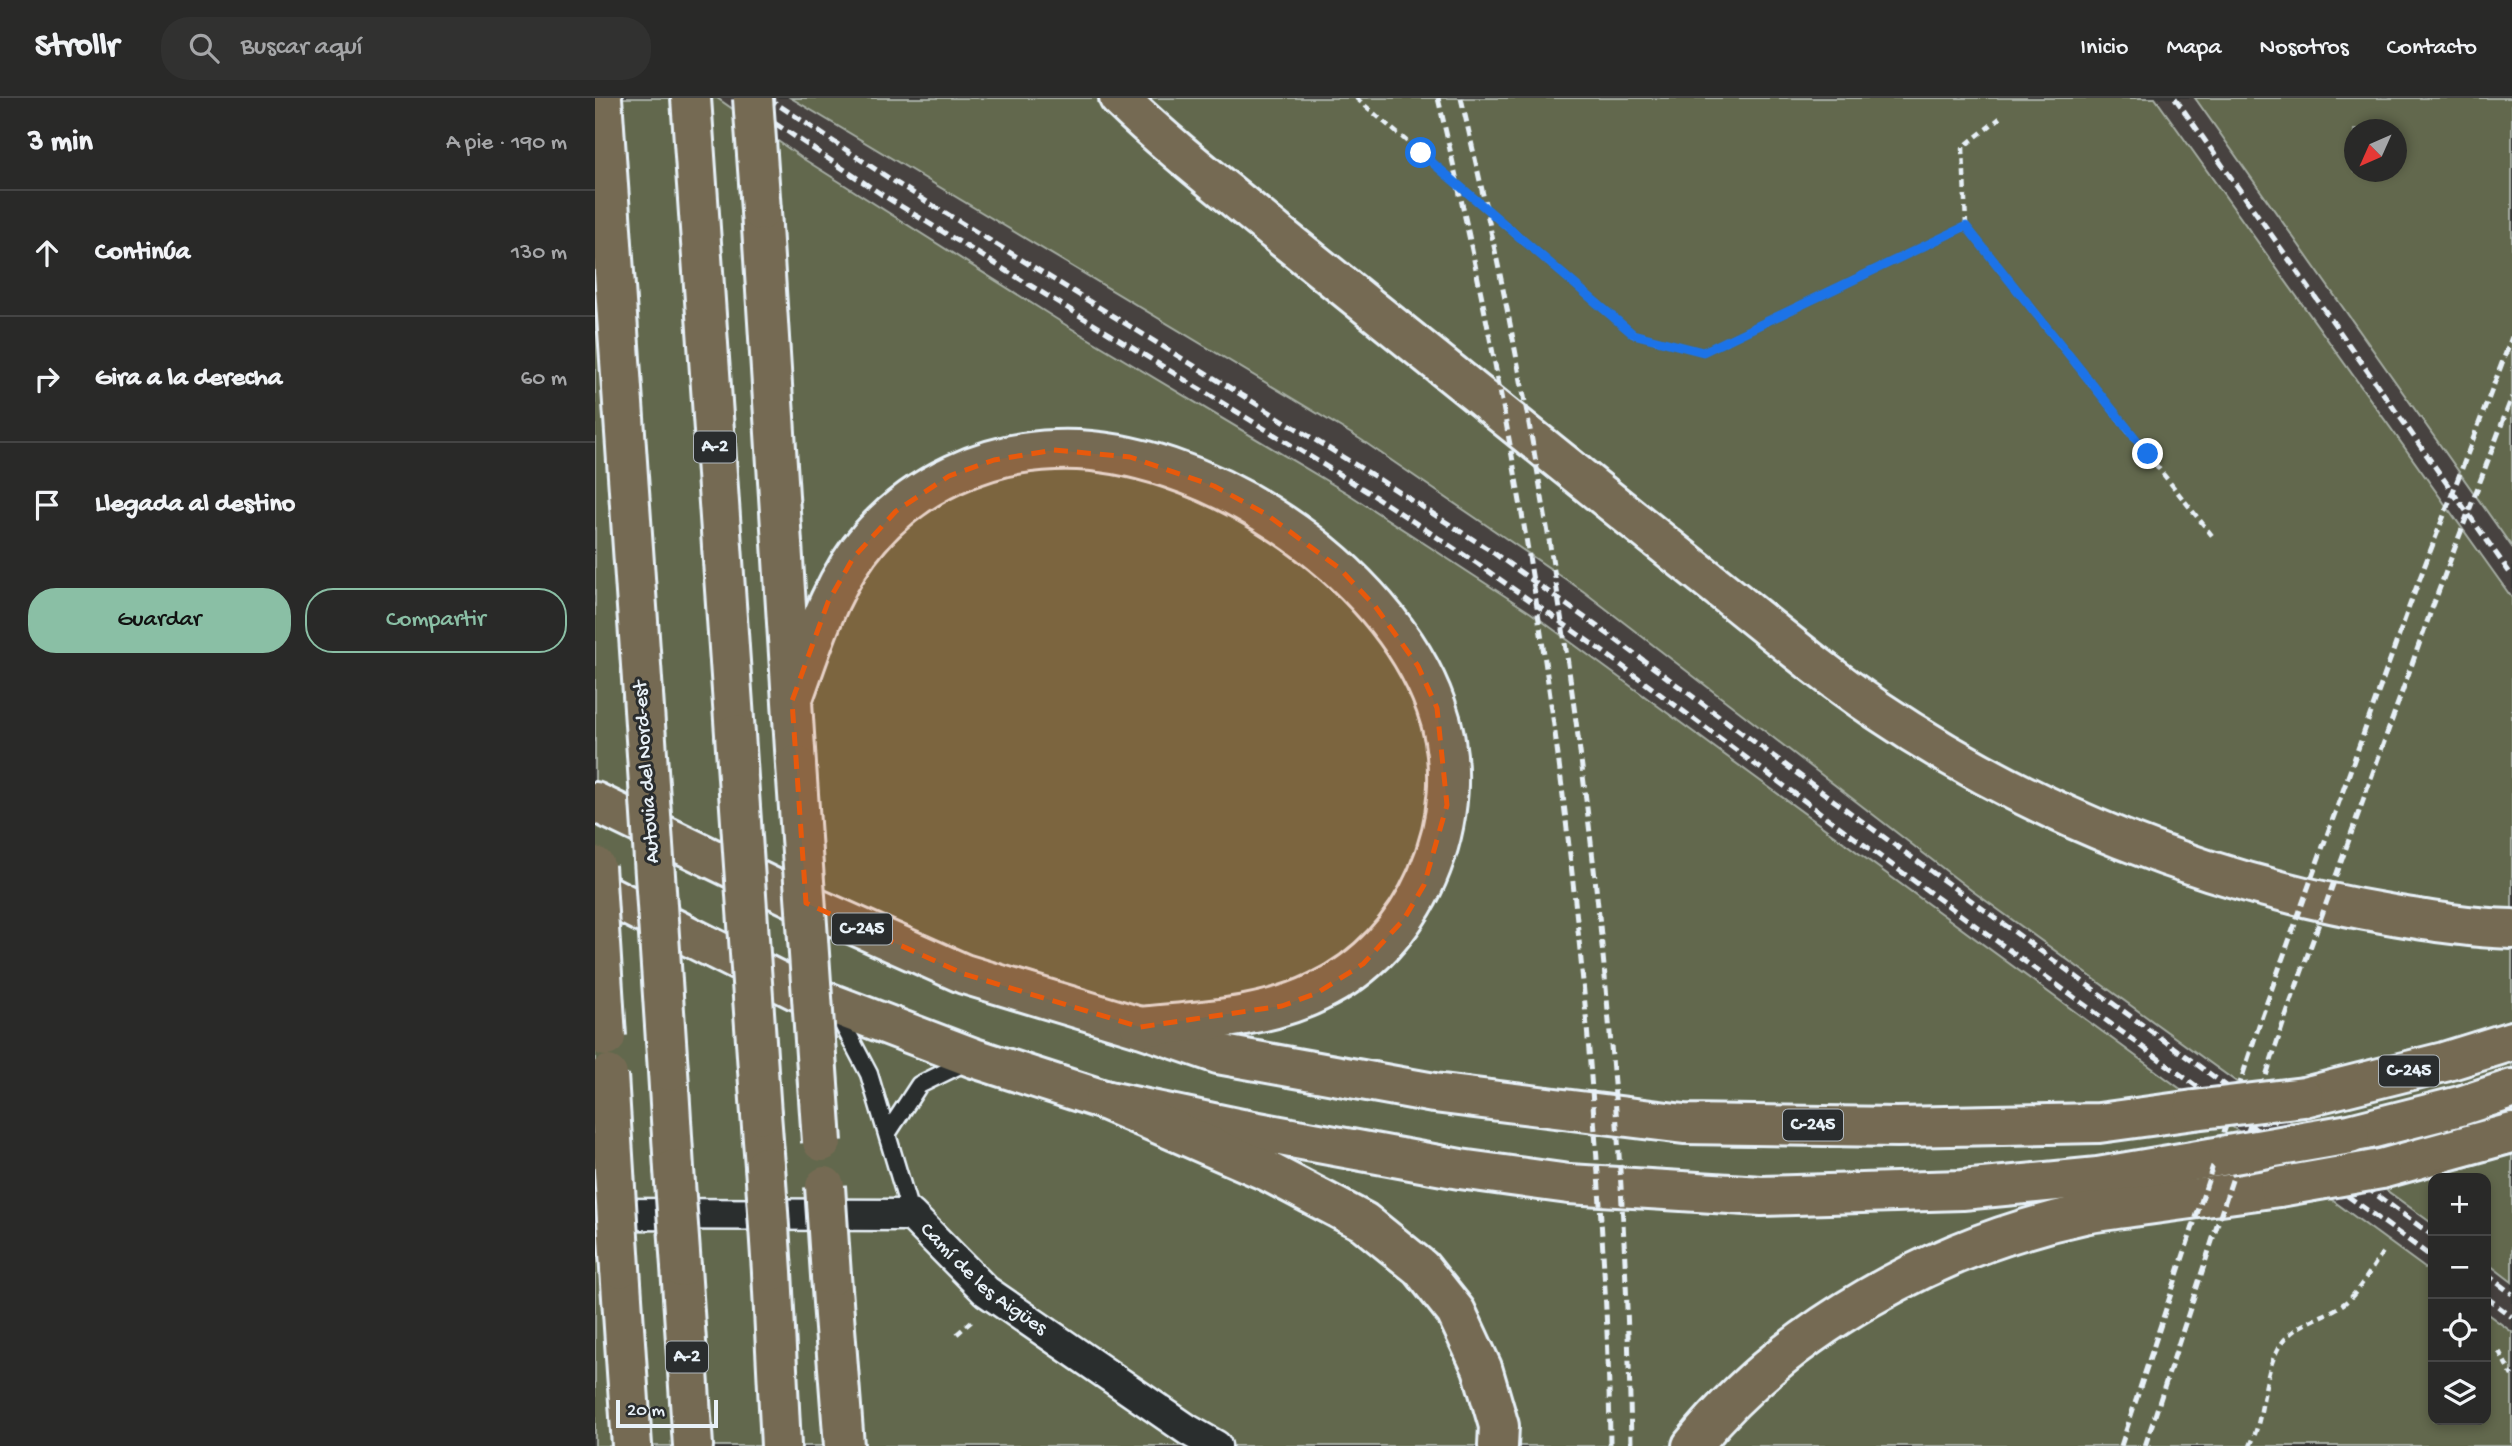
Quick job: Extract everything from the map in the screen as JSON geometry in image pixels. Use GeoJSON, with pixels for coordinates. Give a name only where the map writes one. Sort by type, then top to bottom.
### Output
{"type":"FeatureCollection","features":[{"type":"Feature","properties":{"kind":"highway","name":"Autovia del Nord-est"},"geometry":{"type":"LineString","coordinates":[[602,98],[693,1446]]}},
{"type":"Feature","properties":{"kind":"highway","name":"A-2"},"geometry":{"type":"LineString","coordinates":[[691,98],[765,1166],[781,1446]]}},
{"type":"Feature","properties":{"kind":"highway"},"geometry":{"type":"LineString","coordinates":[[753,98],[844,1446]]}},
{"type":"Feature","properties":{"kind":"highway"},"geometry":{"type":"LineString","coordinates":[[1119,98],[1203,173],[1686,562],[1827,673],[1935,747],[2019,793],[2091,827],[2213,872],[2281,892],[2360,909],[2435,922],[2512,929]]}},
{"type":"Feature","properties":{"kind":"highway"},"geometry":{"type":"LineString","coordinates":[[792,701],[828,602],[841,577],[868,539],[896,511],[928,488],[949,476],[994,460],[1054,450],[1077,450],[1130,457],[1158,465],[1214,486],[1266,513],[1339,568],[1375,606],[1406,646],[1437,708],[1445,747],[1447,805],[1439,846],[1428,875],[1414,903],[1391,936],[1363,964],[1317,993],[1261,1011],[1140,1027]]}},
{"type":"Feature","properties":{"kind":"highway","name":"C-245"},"geometry":{"type":"LineString","coordinates":[[595,802],[800,901],[964,974],[1140,1027],[1218,1054],[1434,1093],[1684,1124],[1897,1127],[2099,1123],[2304,1097],[2444,1062],[2512,1041]]}},
{"type":"Feature","properties":{"kind":"highway"},"geometry":{"type":"LineString","coordinates":[[595,866],[632,1446]]}},
{"type":"Feature","properties":{"kind":"highway","name":"C-245"},"geometry":{"type":"LineString","coordinates":[[595,889],[796,990],[974,1058],[1104,1100],[1460,1169],[1569,1184],[1762,1196],[1962,1190],[2098,1177],[2350,1133],[2460,1106],[2512,1089]]}},
{"type":"Feature","properties":{"kind":"highway"},"geometry":{"type":"LineString","coordinates":[[1104,1100],[1268,1171],[1364,1222],[1421,1268],[1456,1312],[1482,1368],[1499,1426],[1498,1446]]}},
{"type":"Feature","properties":{"kind":"highway"},"geometry":{"type":"LineString","coordinates":[[1692,1446],[1747,1387],[1812,1335],[1891,1285],[1973,1247],[2085,1214],[2279,1187],[2381,1169],[2512,1133]]}},
{"type":"Feature","properties":{"kind":"highway"},"geometry":{"type":"LineString","coordinates":[[595,1328],[620,1276]]}},
{"type":"Feature","properties":{"kind":"street","name":"Camí de les Aigües"},"geometry":{"type":"LineString","coordinates":[[595,1214],[911,1215],[986,1291],[1188,1430],[1216,1446]]}},
{"type":"Feature","properties":{"kind":"lane"},"geometry":{"type":"LineString","coordinates":[[832,1004],[869,1074],[911,1215]]}},
{"type":"Feature","properties":{"kind":"lane"},"geometry":{"type":"LineString","coordinates":[[887,1134],[919,1085],[974,1058]]}},
{"type":"Feature","properties":{"kind":"path"},"geometry":{"type":"LineString","coordinates":[[1358,98],[1633,334],[1703,352],[1966,226]]}},
{"type":"Feature","properties":{"kind":"path"},"geometry":{"type":"LineString","coordinates":[[2000,117],[1963,147],[1966,226],[2214,538]]}},
{"type":"Feature","properties":{"kind":"path"},"geometry":{"type":"LineString","coordinates":[[2249,1446],[2257,1431],[2266,1385],[2280,1347],[2301,1326],[2347,1302],[2385,1249]]}},
{"type":"Feature","properties":{"kind":"path"},"geometry":{"type":"LineString","coordinates":[[2499,1351],[2512,1376]]}},
{"type":"Feature","properties":{"kind":"highlighted area"},"geometry":{"type":"Polygon","coordinates":[[[1054,450],[1130,457],[1214,486],[1266,514],[1339,568],[1375,606],[1418,666],[1437,708],[1447,805],[1424,885],[1404,919],[1363,964],[1317,993],[1282,1006],[1140,1027],[964,974],[806,903],[792,701],[828,602],[853,558],[896,511],[949,476],[994,460],[1054,450]]]}},
{"type":"Feature","properties":{"kind":"shaded area"},"geometry":{"type":"Polygon","coordinates":[[[717,98],[791,98],[1360,439],[1583,591],[1971,890],[2428,1220],[2428,1270],[1531,613],[1347,493],[1069,327],[802,158],[717,98]]]}},
{"type":"Feature","properties":{"kind":"shaded area"},"geometry":{"type":"Polygon","coordinates":[[[2155,98],[2195,98],[2512,547],[2512,598],[2155,98]]]}},
{"type":"Feature","properties":{"kind":"shaded area"},"geometry":{"type":"Polygon","coordinates":[[[2491,1266],[2512,1282],[2512,1332],[2491,1317],[2491,1266]]]}},
{"type":"Feature","properties":{"kind":"green space"},"geometry":{"type":"Polygon","coordinates":[[[595,98],[717,98],[802,158],[1069,327],[1347,493],[1531,613],[2428,1270],[2428,1425],[2491,1425],[2491,1317],[2512,1332],[2512,1446],[595,1446],[595,98]]]}},
{"type":"Feature","properties":{"kind":"green space"},"geometry":{"type":"Polygon","coordinates":[[[791,98],[2155,98],[2512,598],[2512,1282],[2491,1266],[2491,1173],[2428,1173],[2428,1220],[1971,890],[1583,591],[1360,439],[791,98]]]}},
{"type":"Feature","properties":{"kind":"green space"},"geometry":{"type":"Polygon","coordinates":[[[2195,98],[2512,98],[2512,547],[2195,98]]]}},
{"type":"Feature","properties":{"kind":"railway"},"geometry":{"type":"LineString","coordinates":[[737,98],[881,194],[1368,492],[1478,564],[1602,651],[2428,1254]]}},
{"type":"Feature","properties":{"kind":"railway"},"geometry":{"type":"LineString","coordinates":[[768,98],[890,179],[1488,549],[2428,1232]]}},
{"type":"Feature","properties":{"kind":"railway"},"geometry":{"type":"LineString","coordinates":[[1438,98],[1516,477],[1555,732],[1584,989],[1594,1118],[1605,1282],[1610,1446]]}},
{"type":"Feature","properties":{"kind":"railway"},"geometry":{"type":"LineString","coordinates":[[1461,98],[1498,264],[1530,431],[1582,768],[1616,1106],[1626,1276],[1631,1446]]}},
{"type":"Feature","properties":{"kind":"railway"},"geometry":{"type":"LineString","coordinates":[[2175,98],[2512,576]]}},
{"type":"Feature","properties":{"kind":"railway"},"geometry":{"type":"LineString","coordinates":[[2121,1446],[2262,1016],[2409,607],[2512,337]]}},
{"type":"Feature","properties":{"kind":"railway"},"geometry":{"type":"LineString","coordinates":[[2145,1446],[2285,1018],[2431,611],[2512,397]]}},
{"type":"Feature","properties":{"kind":"railway"},"geometry":{"type":"LineString","coordinates":[[2491,1278],[2512,1294]]}},
{"type":"Feature","properties":{"kind":"railway"},"geometry":{"type":"LineString","coordinates":[[2489,1299],[2512,1317]]}},
{"type":"Feature","properties":{"kind":"route"},"geometry":{"type":"LineString","coordinates":[[1421,153],[1633,334],[1703,352],[1966,226],[2148,454]]}}]}
